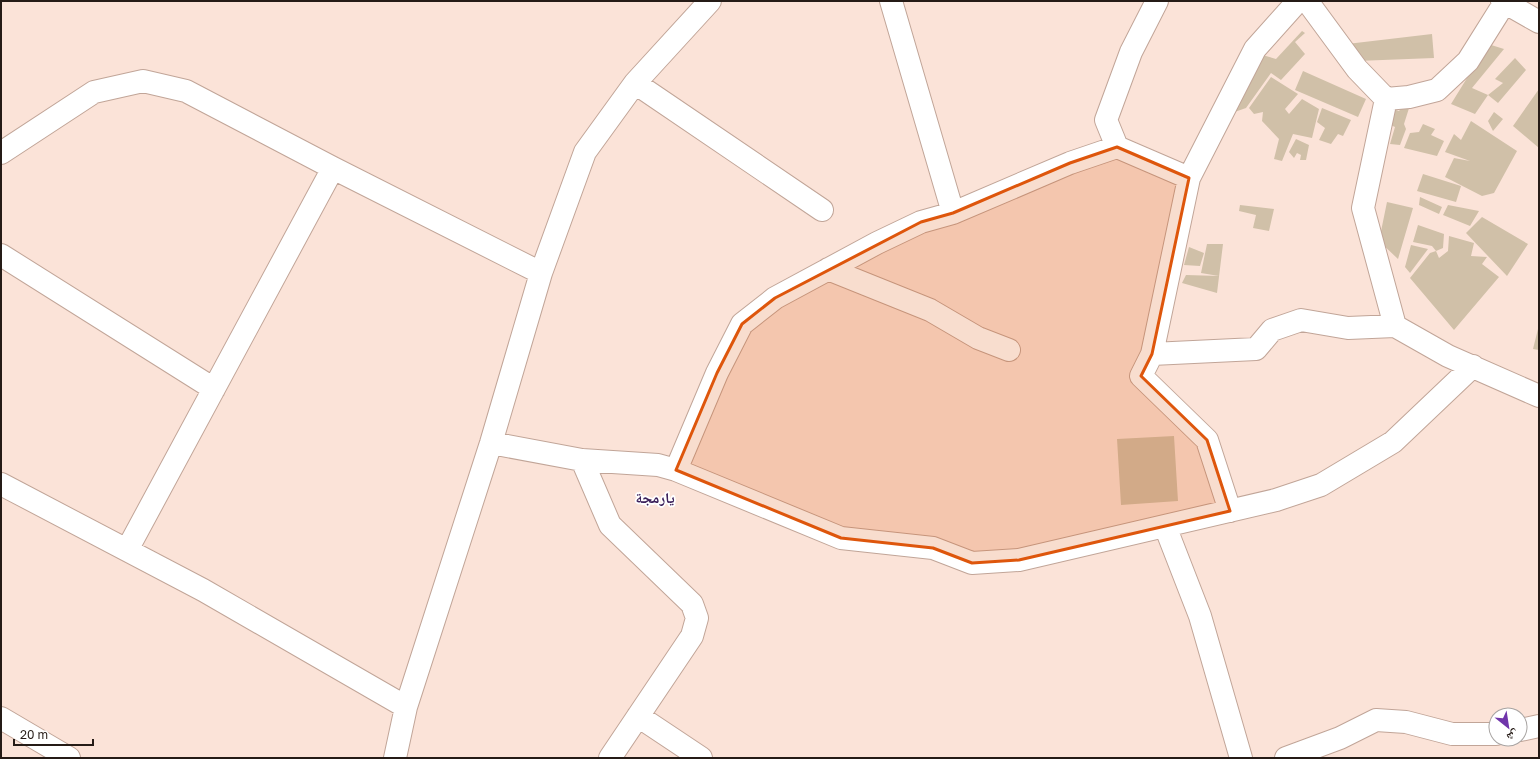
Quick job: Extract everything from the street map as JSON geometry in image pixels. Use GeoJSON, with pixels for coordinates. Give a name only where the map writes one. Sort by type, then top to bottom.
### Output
{"type":"FeatureCollection","features":[{"type":"Feature","properties":{"kind":"street"},"geometry":{"type":"LineString","coordinates":[[395,758],[406,707],[491,443],[541,273],[585,152],[635,83],[710,1]]}},
{"type":"Feature","properties":{"kind":"street"},"geometry":{"type":"LineString","coordinates":[[891,1],[953,213]]}},
{"type":"Feature","properties":{"kind":"street"},"geometry":{"type":"LineString","coordinates":[[1117,147],[1106,120],[1131,52],[1157,1]]}},
{"type":"Feature","properties":{"kind":"street"},"geometry":{"type":"LineString","coordinates":[[1230,511],[1206,440],[1141,376],[1152,354],[1189,178],[1255,49],[1298,1]]}},
{"type":"Feature","properties":{"kind":"street"},"geometry":{"type":"LineString","coordinates":[[1307,1],[1357,69],[1386,99]]}},
{"type":"Feature","properties":{"kind":"street"},"geometry":{"type":"LineString","coordinates":[[1386,99],[1409,97],[1437,90],[1468,61],[1504,2],[1539,22]]}},
{"type":"Feature","properties":{"kind":"street"},"geometry":{"type":"LineString","coordinates":[[1,153],[94,92],[143,81],[186,91],[333,168],[541,273]]}},
{"type":"Feature","properties":{"kind":"street"},"geometry":{"type":"LineString","coordinates":[[635,83],[822,210]]}},
{"type":"Feature","properties":{"kind":"street"},"geometry":{"type":"LineString","coordinates":[[1386,99],[1363,208],[1396,326]]}},
{"type":"Feature","properties":{"kind":"street"},"geometry":{"type":"LineString","coordinates":[[676,470],[717,372],[742,324],[775,298],[828,269],[921,222],[953,213],[1070,163],[1117,147],[1189,178]]}},
{"type":"Feature","properties":{"kind":"street"},"geometry":{"type":"LineString","coordinates":[[127,550],[333,168]]}},
{"type":"Feature","properties":{"kind":"street"},"geometry":{"type":"LineString","coordinates":[[1,255],[214,389]]}},
{"type":"Feature","properties":{"kind":"street"},"geometry":{"type":"LineString","coordinates":[[828,269],[930,310],[978,338],[1010,350]]}},
{"type":"Feature","properties":{"kind":"street"},"geometry":{"type":"LineString","coordinates":[[1152,354],[1256,349],[1272,330],[1300,320],[1348,328],[1396,326],[1448,356],[1539,396]]}},
{"type":"Feature","properties":{"kind":"street"},"geometry":{"type":"LineString","coordinates":[[491,443],[582,460],[658,465],[676,470],[840,538],[933,548],[972,563],[1019,560],[1276,500],[1321,485],[1393,442],[1473,366]]}},
{"type":"Feature","properties":{"kind":"street"},"geometry":{"type":"LineString","coordinates":[[582,460],[610,524],[692,604],[697,618],[692,636],[610,758]]}},
{"type":"Feature","properties":{"kind":"street"},"geometry":{"type":"LineString","coordinates":[[1,484],[202,590],[406,707]]}},
{"type":"Feature","properties":{"kind":"street"},"geometry":{"type":"LineString","coordinates":[[1165,526],[1200,616],[1241,758]]}},
{"type":"Feature","properties":{"kind":"street"},"geometry":{"type":"LineString","coordinates":[[638,716],[701,758]]}},
{"type":"Feature","properties":{"kind":"street"},"geometry":{"type":"LineString","coordinates":[[1,718],[69,758]]}},
{"type":"Feature","properties":{"kind":"street"},"geometry":{"type":"LineString","coordinates":[[1286,758],[1340,738],[1376,720],[1406,722],[1452,734],[1488,734]]}},
{"type":"Feature","properties":{"kind":"street"},"geometry":{"type":"LineString","coordinates":[[1528,728],[1539,726]]}},
{"type":"Feature","properties":{"kind":"highlighted area"},"geometry":{"type":"Polygon","coordinates":[[[1117,147],[1189,178],[1152,354],[1141,376],[1207,440],[1230,511],[1019,560],[972,563],[933,548],[841,538],[676,470],[717,373],[742,324],[775,298],[921,222],[953,213],[1070,163],[1117,147]]]}},
{"type":"Feature","properties":{"kind":"building"},"geometry":{"type":"Polygon","coordinates":[[[1302,31],[1305,33],[1295,42],[1305,54],[1281,80],[1271,73],[1246,108],[1226,115],[1259,54],[1276,59],[1302,31]]]}},
{"type":"Feature","properties":{"kind":"building"},"geometry":{"type":"Polygon","coordinates":[[[1432,34],[1434,58],[1357,61],[1347,44],[1432,34]]]}},
{"type":"Feature","properties":{"kind":"building"},"geometry":{"type":"Polygon","coordinates":[[[1488,44],[1504,49],[1472,88],[1488,95],[1475,114],[1451,104],[1488,44]]]}},
{"type":"Feature","properties":{"kind":"building"},"geometry":{"type":"Polygon","coordinates":[[[1515,58],[1526,70],[1498,103],[1488,95],[1503,83],[1495,79],[1515,58]]]}},
{"type":"Feature","properties":{"kind":"building"},"geometry":{"type":"Polygon","coordinates":[[[1303,71],[1366,99],[1358,117],[1295,90],[1303,71]]]}},
{"type":"Feature","properties":{"kind":"building"},"geometry":{"type":"Polygon","coordinates":[[[1271,77],[1298,94],[1285,109],[1289,114],[1302,99],[1319,109],[1312,138],[1293,134],[1282,161],[1274,159],[1279,139],[1262,121],[1263,112],[1254,114],[1249,108],[1271,77]]]}},
{"type":"Feature","properties":{"kind":"building"},"geometry":{"type":"Polygon","coordinates":[[[1539,89],[1539,148],[1513,126],[1539,89]]]}},
{"type":"Feature","properties":{"kind":"building"},"geometry":{"type":"Polygon","coordinates":[[[1410,105],[1404,124],[1406,129],[1400,145],[1390,144],[1395,127],[1386,123],[1390,108],[1399,111],[1402,107],[1410,105]]]}},
{"type":"Feature","properties":{"kind":"building"},"geometry":{"type":"Polygon","coordinates":[[[1322,108],[1351,120],[1343,136],[1338,134],[1331,144],[1319,140],[1325,128],[1317,122],[1322,108]]]}},
{"type":"Feature","properties":{"kind":"building"},"geometry":{"type":"Polygon","coordinates":[[[1494,112],[1503,119],[1493,131],[1488,121],[1494,112]]]}},
{"type":"Feature","properties":{"kind":"building"},"geometry":{"type":"Polygon","coordinates":[[[1471,121],[1517,151],[1494,193],[1482,196],[1445,177],[1454,158],[1470,161],[1445,152],[1454,134],[1461,140],[1471,121]]]}},
{"type":"Feature","properties":{"kind":"building"},"geometry":{"type":"Polygon","coordinates":[[[1423,124],[1435,129],[1431,135],[1444,141],[1437,156],[1404,148],[1410,133],[1419,132],[1423,124]]]}},
{"type":"Feature","properties":{"kind":"building"},"geometry":{"type":"Polygon","coordinates":[[[1296,139],[1309,145],[1306,160],[1300,160],[1301,155],[1297,153],[1294,158],[1289,152],[1296,139]]]}},
{"type":"Feature","properties":{"kind":"building"},"geometry":{"type":"Polygon","coordinates":[[[1423,174],[1461,186],[1456,202],[1417,191],[1423,174]]]}},
{"type":"Feature","properties":{"kind":"building"},"geometry":{"type":"Polygon","coordinates":[[[1420,197],[1442,207],[1439,214],[1419,205],[1420,197]]]}},
{"type":"Feature","properties":{"kind":"building"},"geometry":{"type":"Polygon","coordinates":[[[1387,202],[1413,208],[1398,259],[1379,241],[1387,202]]]}},
{"type":"Feature","properties":{"kind":"building"},"geometry":{"type":"Polygon","coordinates":[[[1240,205],[1274,209],[1269,231],[1253,228],[1256,215],[1239,211],[1240,205]]]}},
{"type":"Feature","properties":{"kind":"building"},"geometry":{"type":"Polygon","coordinates":[[[1448,205],[1479,211],[1470,226],[1443,215],[1448,205]]]}},
{"type":"Feature","properties":{"kind":"building"},"geometry":{"type":"Polygon","coordinates":[[[1482,217],[1528,244],[1507,276],[1466,233],[1482,217]]]}},
{"type":"Feature","properties":{"kind":"building"},"geometry":{"type":"Polygon","coordinates":[[[1418,225],[1444,234],[1443,248],[1436,251],[1432,246],[1413,242],[1418,225]]]}},
{"type":"Feature","properties":{"kind":"building"},"geometry":{"type":"Polygon","coordinates":[[[1449,236],[1474,243],[1471,256],[1487,257],[1482,264],[1499,277],[1454,330],[1410,278],[1430,253],[1436,251],[1439,258],[1448,251],[1449,236]]]}},
{"type":"Feature","properties":{"kind":"building"},"geometry":{"type":"Polygon","coordinates":[[[1207,244],[1223,244],[1217,293],[1182,283],[1186,275],[1219,276],[1201,273],[1207,244]]]}},
{"type":"Feature","properties":{"kind":"building"},"geometry":{"type":"Polygon","coordinates":[[[1411,245],[1428,249],[1410,273],[1405,267],[1411,245]]]}},
{"type":"Feature","properties":{"kind":"building"},"geometry":{"type":"Polygon","coordinates":[[[1189,247],[1204,253],[1200,266],[1184,265],[1189,247]]]}},
{"type":"Feature","properties":{"kind":"building"},"geometry":{"type":"Polygon","coordinates":[[[1539,329],[1539,350],[1533,349],[1539,329]]]}},
{"type":"Feature","properties":{"kind":"building"},"geometry":{"type":"Polygon","coordinates":[[[1174,436],[1178,501],[1121,505],[1117,439],[1174,436]]]}},
{"type":"Feature","properties":{"kind":"district","name":"يارمجة"},"geometry":{"type":"Point","coordinates":[655,498]}}]}
